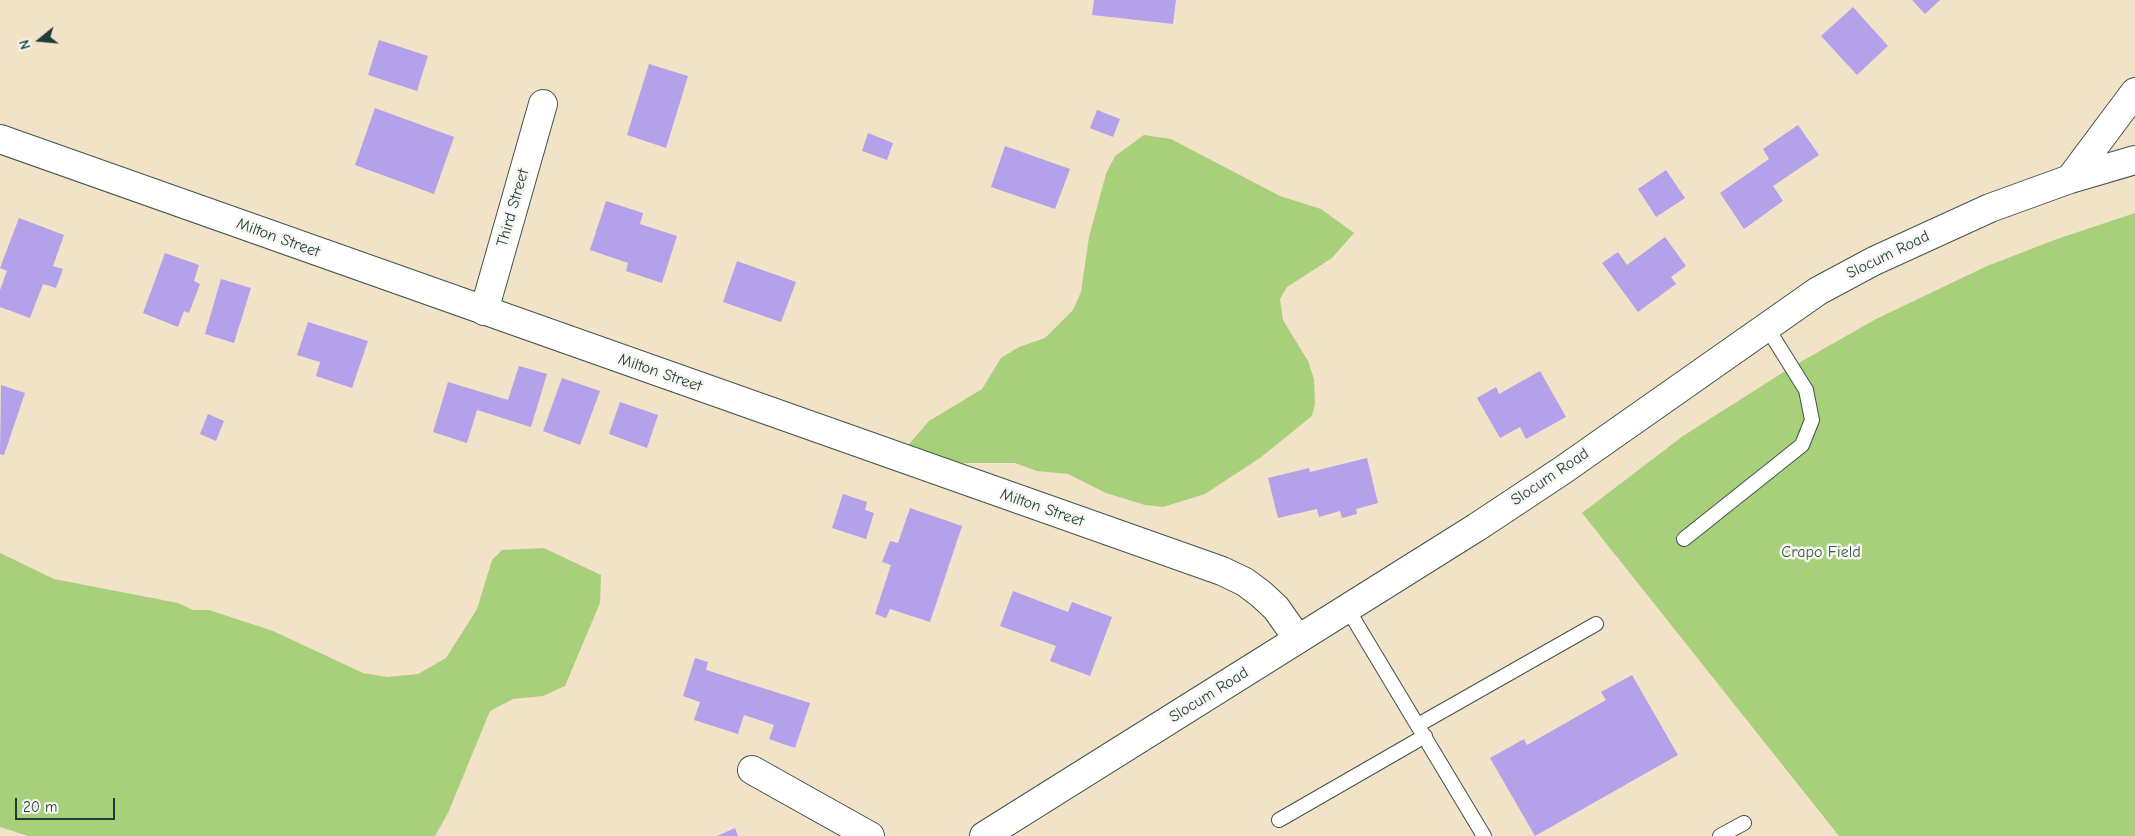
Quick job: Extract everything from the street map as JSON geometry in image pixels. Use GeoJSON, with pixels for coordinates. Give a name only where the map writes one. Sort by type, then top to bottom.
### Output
{"type":"FeatureCollection","features":[{"type":"Feature","properties":{"kind":"street"},"geometry":{"type":"LineString","coordinates":[[2070,179],[2135,92]]}},
{"type":"Feature","properties":{"kind":"street","name":"Third Street"},"geometry":{"type":"LineString","coordinates":[[484,311],[543,104]]}},
{"type":"Feature","properties":{"kind":"street","name":"Milton Street"},"geometry":{"type":"LineString","coordinates":[[0,139],[1222,571],[1245,582],[1261,594],[1276,608],[1298,639]]}},
{"type":"Feature","properties":{"kind":"street","name":"Slocum Road"},"geometry":{"type":"LineString","coordinates":[[984,836],[1478,527],[1563,470],[1818,291],[1874,261],[1990,208],[2070,179],[2135,160]]}},
{"type":"Feature","properties":{"kind":"street"},"geometry":{"type":"LineString","coordinates":[[752,770],[870,836]]}},
{"type":"Feature","properties":{"kind":"lane"},"geometry":{"type":"LineString","coordinates":[[1684,539],[1802,445],[1812,420],[1806,390],[1766,326]]}},
{"type":"Feature","properties":{"kind":"lane"},"geometry":{"type":"LineString","coordinates":[[1347,608],[1484,836]]}},
{"type":"Feature","properties":{"kind":"lane"},"geometry":{"type":"LineString","coordinates":[[1279,820],[1596,624]]}},
{"type":"Feature","properties":{"kind":"lane"},"geometry":{"type":"LineString","coordinates":[[1720,836],[1744,823]]}},
{"type":"Feature","properties":{"kind":"green space"},"geometry":{"type":"Polygon","coordinates":[[[1144,135],[1171,139],[1280,196],[1321,209],[1354,233],[1332,258],[1287,287],[1280,299],[1283,320],[1308,361],[1314,379],[1315,404],[1312,416],[1260,458],[1205,494],[1163,507],[1145,505],[1106,493],[1068,474],[1037,471],[1015,463],[936,463],[919,456],[909,444],[929,421],[982,389],[1001,358],[1019,347],[1045,338],[1073,310],[1081,292],[1089,237],[1106,174],[1115,156],[1144,135]]]}},
{"type":"Feature","properties":{"kind":"green space","name":"Crapo Field"},"geometry":{"type":"Polygon","coordinates":[[[2135,213],[2135,836],[1839,836],[1582,513],[1683,436],[1790,368],[1876,319],[1987,266],[2057,239],[2135,213]]]}},
{"type":"Feature","properties":{"kind":"green space"},"geometry":{"type":"Polygon","coordinates":[[[544,548],[601,575],[600,603],[565,686],[543,696],[513,699],[490,711],[448,813],[435,836],[28,836],[0,827],[0,553],[54,579],[178,603],[193,610],[209,610],[273,631],[363,673],[387,677],[418,674],[446,658],[477,609],[492,560],[502,550],[544,548]]]}},
{"type":"Feature","properties":{"kind":"building"},"geometry":{"type":"Polygon","coordinates":[[[1094,0],[1176,0],[1173,24],[1092,15],[1094,0]]]}},
{"type":"Feature","properties":{"kind":"building"},"geometry":{"type":"Polygon","coordinates":[[[1912,0],[1940,0],[1925,14],[1912,0]]]}},
{"type":"Feature","properties":{"kind":"building"},"geometry":{"type":"Polygon","coordinates":[[[1853,7],[1888,46],[1857,75],[1821,36],[1853,7]]]}},
{"type":"Feature","properties":{"kind":"building"},"geometry":{"type":"Polygon","coordinates":[[[379,40],[428,56],[417,91],[368,75],[379,40]]]}},
{"type":"Feature","properties":{"kind":"building"},"geometry":{"type":"Polygon","coordinates":[[[649,64],[688,76],[666,148],[627,135],[649,64]]]}},
{"type":"Feature","properties":{"kind":"building"},"geometry":{"type":"Polygon","coordinates":[[[375,108],[454,137],[434,194],[355,165],[375,108]]]}},
{"type":"Feature","properties":{"kind":"building"},"geometry":{"type":"Polygon","coordinates":[[[1097,110],[1120,119],[1113,137],[1090,128],[1097,110]]]}},
{"type":"Feature","properties":{"kind":"building"},"geometry":{"type":"Polygon","coordinates":[[[1798,125],[1819,155],[1773,186],[1783,201],[1744,229],[1720,193],[1769,159],[1763,149],[1798,125]]]}},
{"type":"Feature","properties":{"kind":"building"},"geometry":{"type":"Polygon","coordinates":[[[868,133],[893,143],[887,160],[862,151],[868,133]]]}},
{"type":"Feature","properties":{"kind":"building"},"geometry":{"type":"Polygon","coordinates":[[[1005,146],[1070,169],[1055,209],[991,187],[1005,146]]]}},
{"type":"Feature","properties":{"kind":"building"},"geometry":{"type":"Polygon","coordinates":[[[1666,170],[1685,198],[1656,217],[1638,189],[1666,170]]]}},
{"type":"Feature","properties":{"kind":"building"},"geometry":{"type":"Polygon","coordinates":[[[606,201],[643,213],[640,224],[677,236],[662,283],[626,271],[628,263],[590,250],[606,201]]]}},
{"type":"Feature","properties":{"kind":"building"},"geometry":{"type":"Polygon","coordinates":[[[19,218],[64,235],[53,266],[63,269],[56,288],[43,284],[30,318],[0,307],[0,290],[7,271],[0,268],[19,218]]]}},
{"type":"Feature","properties":{"kind":"building"},"geometry":{"type":"Polygon","coordinates":[[[1665,237],[1686,266],[1671,277],[1676,284],[1638,312],[1602,263],[1618,252],[1627,265],[1665,237]]]}},
{"type":"Feature","properties":{"kind":"building"},"geometry":{"type":"Polygon","coordinates":[[[165,253],[199,265],[194,281],[200,284],[189,313],[184,311],[178,327],[143,313],[165,253]]]}},
{"type":"Feature","properties":{"kind":"building"},"geometry":{"type":"Polygon","coordinates":[[[737,261],[796,282],[781,322],[723,302],[737,261]]]}},
{"type":"Feature","properties":{"kind":"building"},"geometry":{"type":"Polygon","coordinates":[[[221,279],[251,288],[234,343],[205,334],[221,279]]]}},
{"type":"Feature","properties":{"kind":"building"},"geometry":{"type":"Polygon","coordinates":[[[308,322],[368,341],[352,388],[316,376],[320,362],[297,355],[308,322]]]}},
{"type":"Feature","properties":{"kind":"building"},"geometry":{"type":"Polygon","coordinates":[[[519,366],[547,374],[531,427],[477,410],[467,443],[433,432],[448,382],[508,400],[519,366]]]}},
{"type":"Feature","properties":{"kind":"building"},"geometry":{"type":"Polygon","coordinates":[[[1540,371],[1566,417],[1526,439],[1520,427],[1500,438],[1477,398],[1496,387],[1499,394],[1540,371]]]}},
{"type":"Feature","properties":{"kind":"building"},"geometry":{"type":"Polygon","coordinates":[[[562,378],[600,391],[580,445],[543,431],[562,378]]]}},
{"type":"Feature","properties":{"kind":"building"},"geometry":{"type":"Polygon","coordinates":[[[1,385],[25,393],[4,455],[0,454],[1,385]]]}},
{"type":"Feature","properties":{"kind":"building"},"geometry":{"type":"Polygon","coordinates":[[[620,402],[658,415],[647,448],[609,434],[620,402]]]}},
{"type":"Feature","properties":{"kind":"building"},"geometry":{"type":"Polygon","coordinates":[[[208,414],[224,421],[216,441],[200,434],[208,414]]]}},
{"type":"Feature","properties":{"kind":"building"},"geometry":{"type":"Polygon","coordinates":[[[1367,458],[1378,503],[1356,509],[1357,514],[1342,518],[1340,511],[1319,517],[1317,509],[1278,518],[1268,478],[1309,468],[1310,472],[1367,458]]]}},
{"type":"Feature","properties":{"kind":"building"},"geometry":{"type":"Polygon","coordinates":[[[843,494],[867,502],[865,510],[874,513],[866,539],[832,528],[843,494]]]}},
{"type":"Feature","properties":{"kind":"building"},"geometry":{"type":"Polygon","coordinates":[[[910,508],[962,526],[930,622],[890,609],[886,618],[875,614],[891,565],[882,562],[890,541],[898,543],[910,508]]]}},
{"type":"Feature","properties":{"kind":"building"},"geometry":{"type":"Polygon","coordinates":[[[1013,591],[1068,612],[1072,602],[1112,617],[1090,676],[1050,661],[1056,646],[1000,626],[1013,591]]]}},
{"type":"Feature","properties":{"kind":"building"},"geometry":{"type":"Polygon","coordinates":[[[695,658],[708,662],[706,670],[810,703],[795,748],[769,739],[774,725],[744,715],[738,734],[694,720],[700,702],[683,696],[695,658]]]}},
{"type":"Feature","properties":{"kind":"building"},"geometry":{"type":"Polygon","coordinates":[[[1632,675],[1678,755],[1535,836],[1490,758],[1524,739],[1527,745],[1606,700],[1601,692],[1632,675]]]}},
{"type":"Feature","properties":{"kind":"building"},"geometry":{"type":"Polygon","coordinates":[[[735,828],[738,836],[717,836],[735,828]]]}}]}
